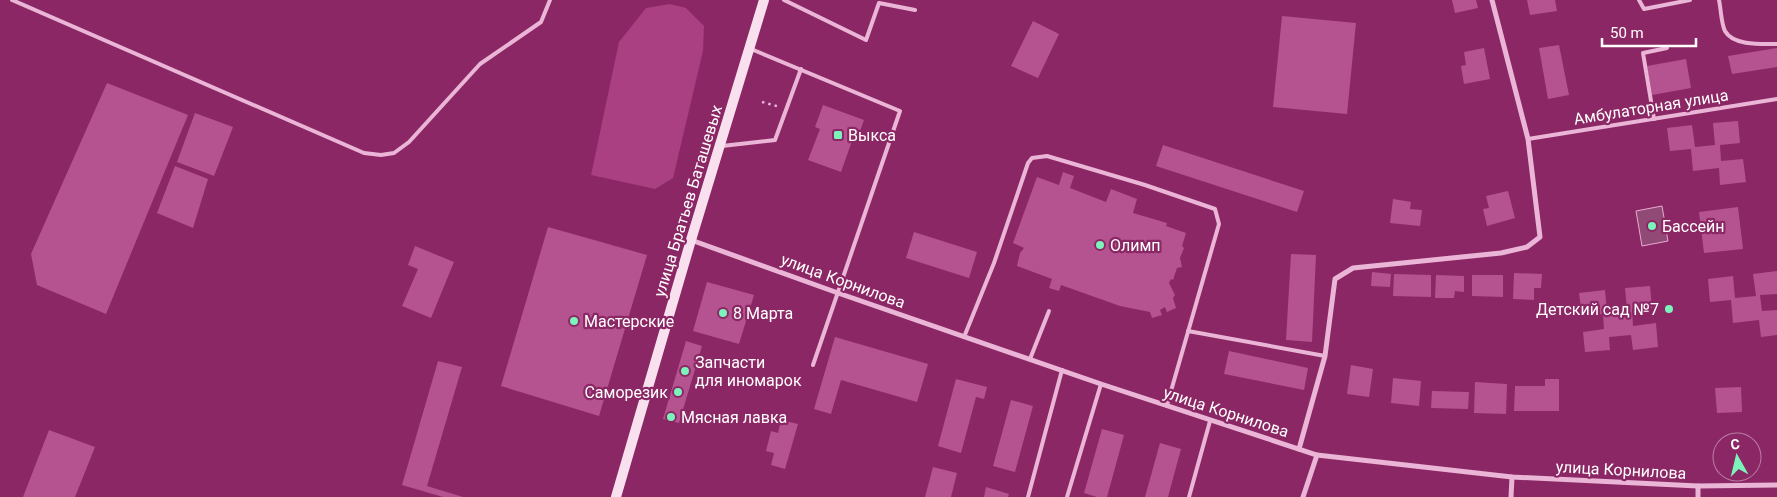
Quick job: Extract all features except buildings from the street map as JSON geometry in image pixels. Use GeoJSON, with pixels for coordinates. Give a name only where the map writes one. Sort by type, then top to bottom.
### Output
{"type":"FeatureCollection","features":[{"type":"Feature","properties":{"kind":"street","name":"улица Братьев Баташевых"},"geometry":{"type":"LineString","coordinates":[[616,497],[764,0]]}},
{"type":"Feature","properties":{"kind":"street"},"geometry":{"type":"LineString","coordinates":[[1298,449],[1325,356],[1335,279],[1353,268],[1502,253],[1528,247],[1540,237],[1528,139],[1492,0]]}},
{"type":"Feature","properties":{"kind":"street","name":"улица Корнилова"},"geometry":{"type":"LineString","coordinates":[[691,240],[1100,384],[1317,455],[1512,477],[1698,486],[1777,485]]}},
{"type":"Feature","properties":{"kind":"street"},"geometry":{"type":"LineString","coordinates":[[1303,497],[1317,455]]}},
{"type":"Feature","properties":{"kind":"street"},"geometry":{"type":"LineString","coordinates":[[1511,497],[1512,477]]}},
{"type":"Feature","properties":{"kind":"street"},"geometry":{"type":"LineString","coordinates":[[1698,486],[1698,497]]}},
{"type":"Feature","properties":{"kind":"lane"},"geometry":{"type":"LineString","coordinates":[[12,0],[364,153],[381,156],[394,153],[409,142],[480,64],[541,22],[550,0]]}},
{"type":"Feature","properties":{"kind":"lane"},"geometry":{"type":"LineString","coordinates":[[784,0],[866,40],[879,2],[915,10]]}},
{"type":"Feature","properties":{"kind":"lane"},"geometry":{"type":"LineString","coordinates":[[1640,0],[1644,9],[1690,0]]}},
{"type":"Feature","properties":{"kind":"lane"},"geometry":{"type":"LineString","coordinates":[[1719,0],[1725,31],[1732,38],[1751,45],[1777,44]]}},
{"type":"Feature","properties":{"kind":"lane"},"geometry":{"type":"LineString","coordinates":[[750,48],[900,111],[813,365]]}},
{"type":"Feature","properties":{"kind":"lane"},"geometry":{"type":"LineString","coordinates":[[1654,119],[1643,53],[1668,48]]}},
{"type":"Feature","properties":{"kind":"lane"},"geometry":{"type":"LineString","coordinates":[[720,146],[775,140],[801,69]]}},
{"type":"Feature","properties":{"kind":"lane","name":"Амбулаторная улица"},"geometry":{"type":"LineString","coordinates":[[1528,139],[1777,99]]}},
{"type":"Feature","properties":{"kind":"lane"},"geometry":{"type":"LineString","coordinates":[[964,337],[994,263],[1028,163],[1032,158],[1047,156],[1144,184],[1215,209],[1219,224],[1167,405]]}},
{"type":"Feature","properties":{"kind":"lane"},"geometry":{"type":"LineString","coordinates":[[1030,359],[1049,311]]}},
{"type":"Feature","properties":{"kind":"lane"},"geometry":{"type":"LineString","coordinates":[[1188,330],[1325,356]]}},
{"type":"Feature","properties":{"kind":"lane"},"geometry":{"type":"LineString","coordinates":[[1028,497],[1062,370]]}},
{"type":"Feature","properties":{"kind":"lane"},"geometry":{"type":"LineString","coordinates":[[1067,497],[1100,384]]}},
{"type":"Feature","properties":{"kind":"lane"},"geometry":{"type":"LineString","coordinates":[[1189,497],[1210,421]]}},
{"type":"Feature","properties":{"kind":"path"},"geometry":{"type":"LineString","coordinates":[[762,102],[786,110]]}},
{"type":"Feature","properties":{"kind":"shaded area"},"geometry":{"type":"Polygon","coordinates":[[[670,4],[686,8],[704,26],[703,51],[673,178],[655,189],[591,175],[619,42],[646,8],[670,4]]]}},
{"type":"Feature","properties":{"kind":"shaded area","name":"Бассейн"},"geometry":{"type":"Polygon","coordinates":[[[1662,206],[1668,241],[1642,246],[1636,211],[1662,206]]]}},
{"type":"Feature","properties":{"kind":"place","name":"Выкса"},"geometry":{"type":"Point","coordinates":[838,135]}},
{"type":"Feature","properties":{"kind":"place","name":"Бассейн"},"geometry":{"type":"Point","coordinates":[1652,226]}},
{"type":"Feature","properties":{"kind":"place","name":"Олимп"},"geometry":{"type":"Point","coordinates":[1100,245]}},
{"type":"Feature","properties":{"kind":"place","name":"Детский сад №7"},"geometry":{"type":"Point","coordinates":[1669,309]}},
{"type":"Feature","properties":{"kind":"place","name":"8 Марта"},"geometry":{"type":"Point","coordinates":[723,313]}},
{"type":"Feature","properties":{"kind":"place","name":"Мастерские"},"geometry":{"type":"Point","coordinates":[574,321]}},
{"type":"Feature","properties":{"kind":"place","name":"Запчасти для иномарок"},"geometry":{"type":"Point","coordinates":[685,371]}},
{"type":"Feature","properties":{"kind":"place","name":"Саморезик"},"geometry":{"type":"Point","coordinates":[678,392]}},
{"type":"Feature","properties":{"kind":"place","name":"Мясная лавка"},"geometry":{"type":"Point","coordinates":[671,417]}}]}
